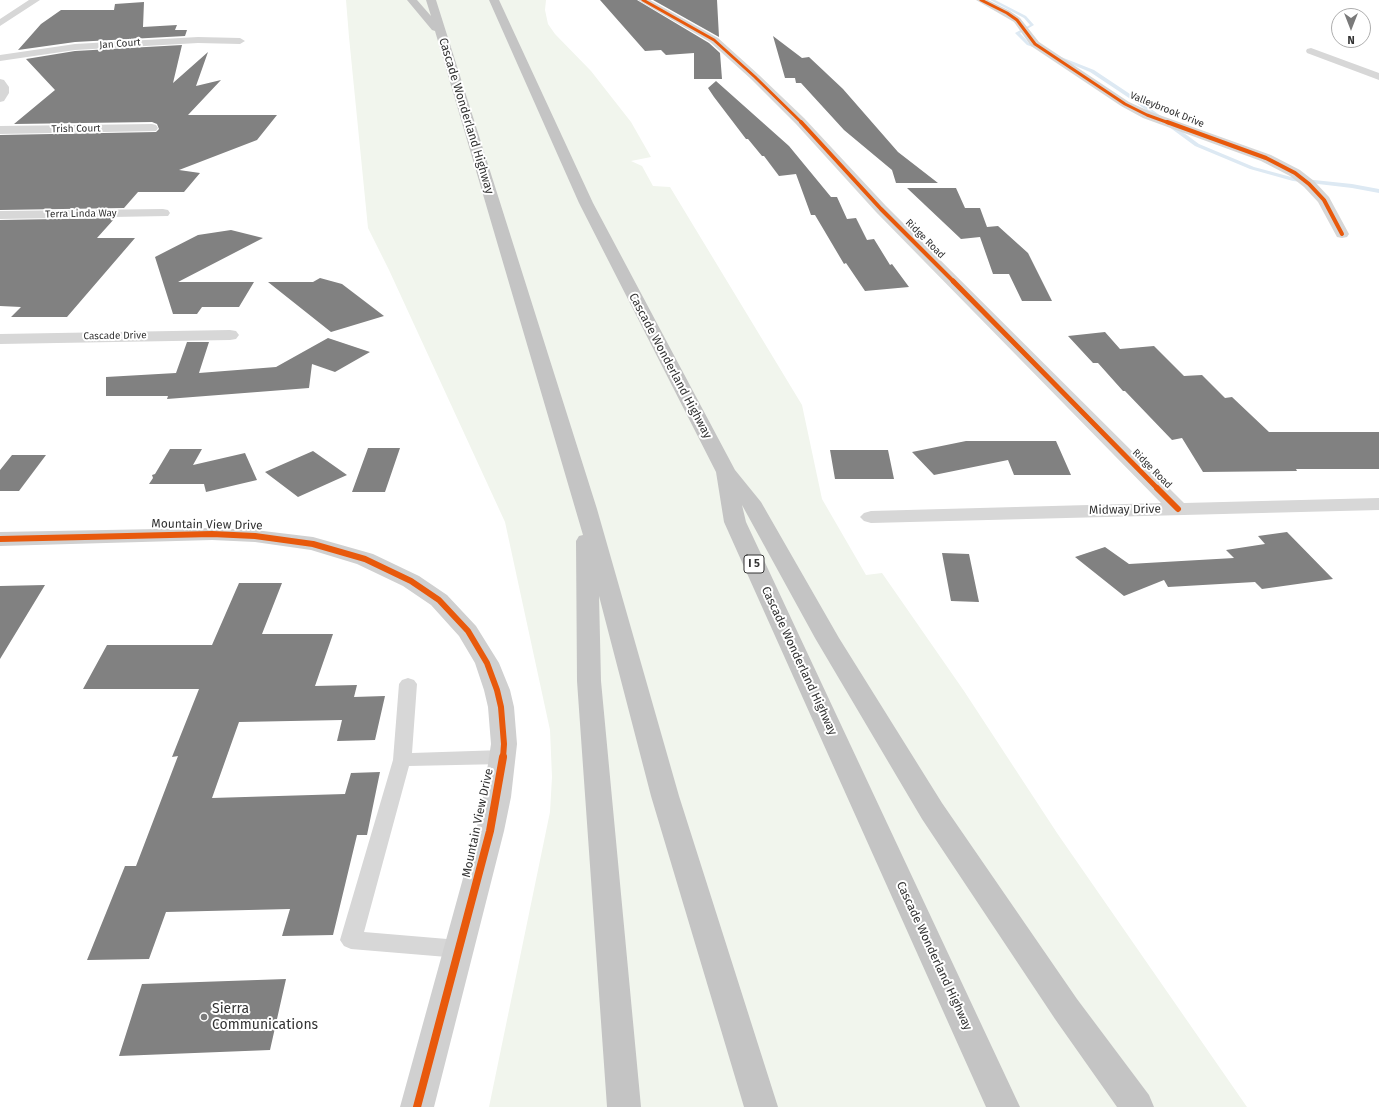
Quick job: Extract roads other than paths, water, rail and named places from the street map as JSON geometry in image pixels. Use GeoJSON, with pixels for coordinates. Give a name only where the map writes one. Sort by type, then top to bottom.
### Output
{"type":"FeatureCollection","features":[{"type":"Feature","properties":{"kind":"highway"},"geometry":{"type":"LineString","coordinates":[[412,0],[441,35]]}},
{"type":"Feature","properties":{"kind":"highway","name":"Cascade Wonderland Highway"},"geometry":{"type":"LineString","coordinates":[[431,0],[587,509],[665,796],[761,1107]]}},
{"type":"Feature","properties":{"kind":"highway","name":"Cascade Wonderland Highway"},"geometry":{"type":"LineString","coordinates":[[494,0],[506,15],[586,203],[726,472],[735,522],[1003,1107]]}},
{"type":"Feature","properties":{"kind":"highway"},"geometry":{"type":"LineString","coordinates":[[726,472],[751,502],[827,638],[932,811],[1066,1009],[1136,1107]]}},
{"type":"Feature","properties":{"kind":"highway"},"geometry":{"type":"LineString","coordinates":[[587,509],[589,681],[624,1107]]}},
{"type":"Feature","properties":{"kind":"street"},"geometry":{"type":"LineString","coordinates":[[0,23],[36,0]]}},
{"type":"Feature","properties":{"kind":"street","name":"Ridge Road"},"geometry":{"type":"LineString","coordinates":[[643,0],[714,40],[755,77],[800,121],[881,209],[1178,509]]}},
{"type":"Feature","properties":{"kind":"street","name":"Valleybrook Drive"},"geometry":{"type":"LineString","coordinates":[[981,0],[1007,13],[1017,20],[1035,44],[1125,104],[1147,115],[1266,158],[1295,173],[1309,184],[1324,200],[1342,234]]}},
{"type":"Feature","properties":{"kind":"street","name":"Jan Court"},"geometry":{"type":"LineString","coordinates":[[0,58],[75,47],[198,40],[240,41]]}},
{"type":"Feature","properties":{"kind":"street"},"geometry":{"type":"LineString","coordinates":[[1311,51],[1379,77]]}},
{"type":"Feature","properties":{"kind":"street"},"geometry":{"type":"LineString","coordinates":[[0,82],[3,87],[3,93],[0,99]]}},
{"type":"Feature","properties":{"kind":"street","name":"Trish Court"},"geometry":{"type":"LineString","coordinates":[[0,130],[152,128]]}},
{"type":"Feature","properties":{"kind":"street","name":"Terra Linda Way"},"geometry":{"type":"LineString","coordinates":[[0,215],[163,213]]}},
{"type":"Feature","properties":{"kind":"street","name":"Cascade Drive"},"geometry":{"type":"LineString","coordinates":[[0,339],[230,335]]}},
{"type":"Feature","properties":{"kind":"street","name":"Midway Drive"},"geometry":{"type":"LineString","coordinates":[[871,517],[1379,504]]}},
{"type":"Feature","properties":{"kind":"street","name":"Mountain View Drive"},"geometry":{"type":"LineString","coordinates":[[0,539],[229,534],[266,537],[313,544],[364,559],[393,572],[425,590],[447,608],[468,631],[487,663],[497,690],[501,707],[504,744],[503,757],[497,797],[417,1107]]}},
{"type":"Feature","properties":{"kind":"lane"},"geometry":{"type":"LineString","coordinates":[[408,684],[402,760],[351,940],[459,948]]}},
{"type":"Feature","properties":{"kind":"lane"},"geometry":{"type":"LineString","coordinates":[[402,760],[503,757]]}},
{"type":"Feature","properties":{"kind":"waterway"},"geometry":{"type":"LineString","coordinates":[[992,0],[1025,17],[1032,25],[1017,33],[1028,44],[1040,49]]}},
{"type":"Feature","properties":{"kind":"waterway"},"geometry":{"type":"LineString","coordinates":[[1056,56],[1092,71],[1137,101],[1197,145],[1252,168],[1295,180],[1352,186],[1379,191]]}},
{"type":"Feature","properties":{"kind":"place","name":"Sierra Communications"},"geometry":{"type":"Point","coordinates":[204,1017]}}]}
